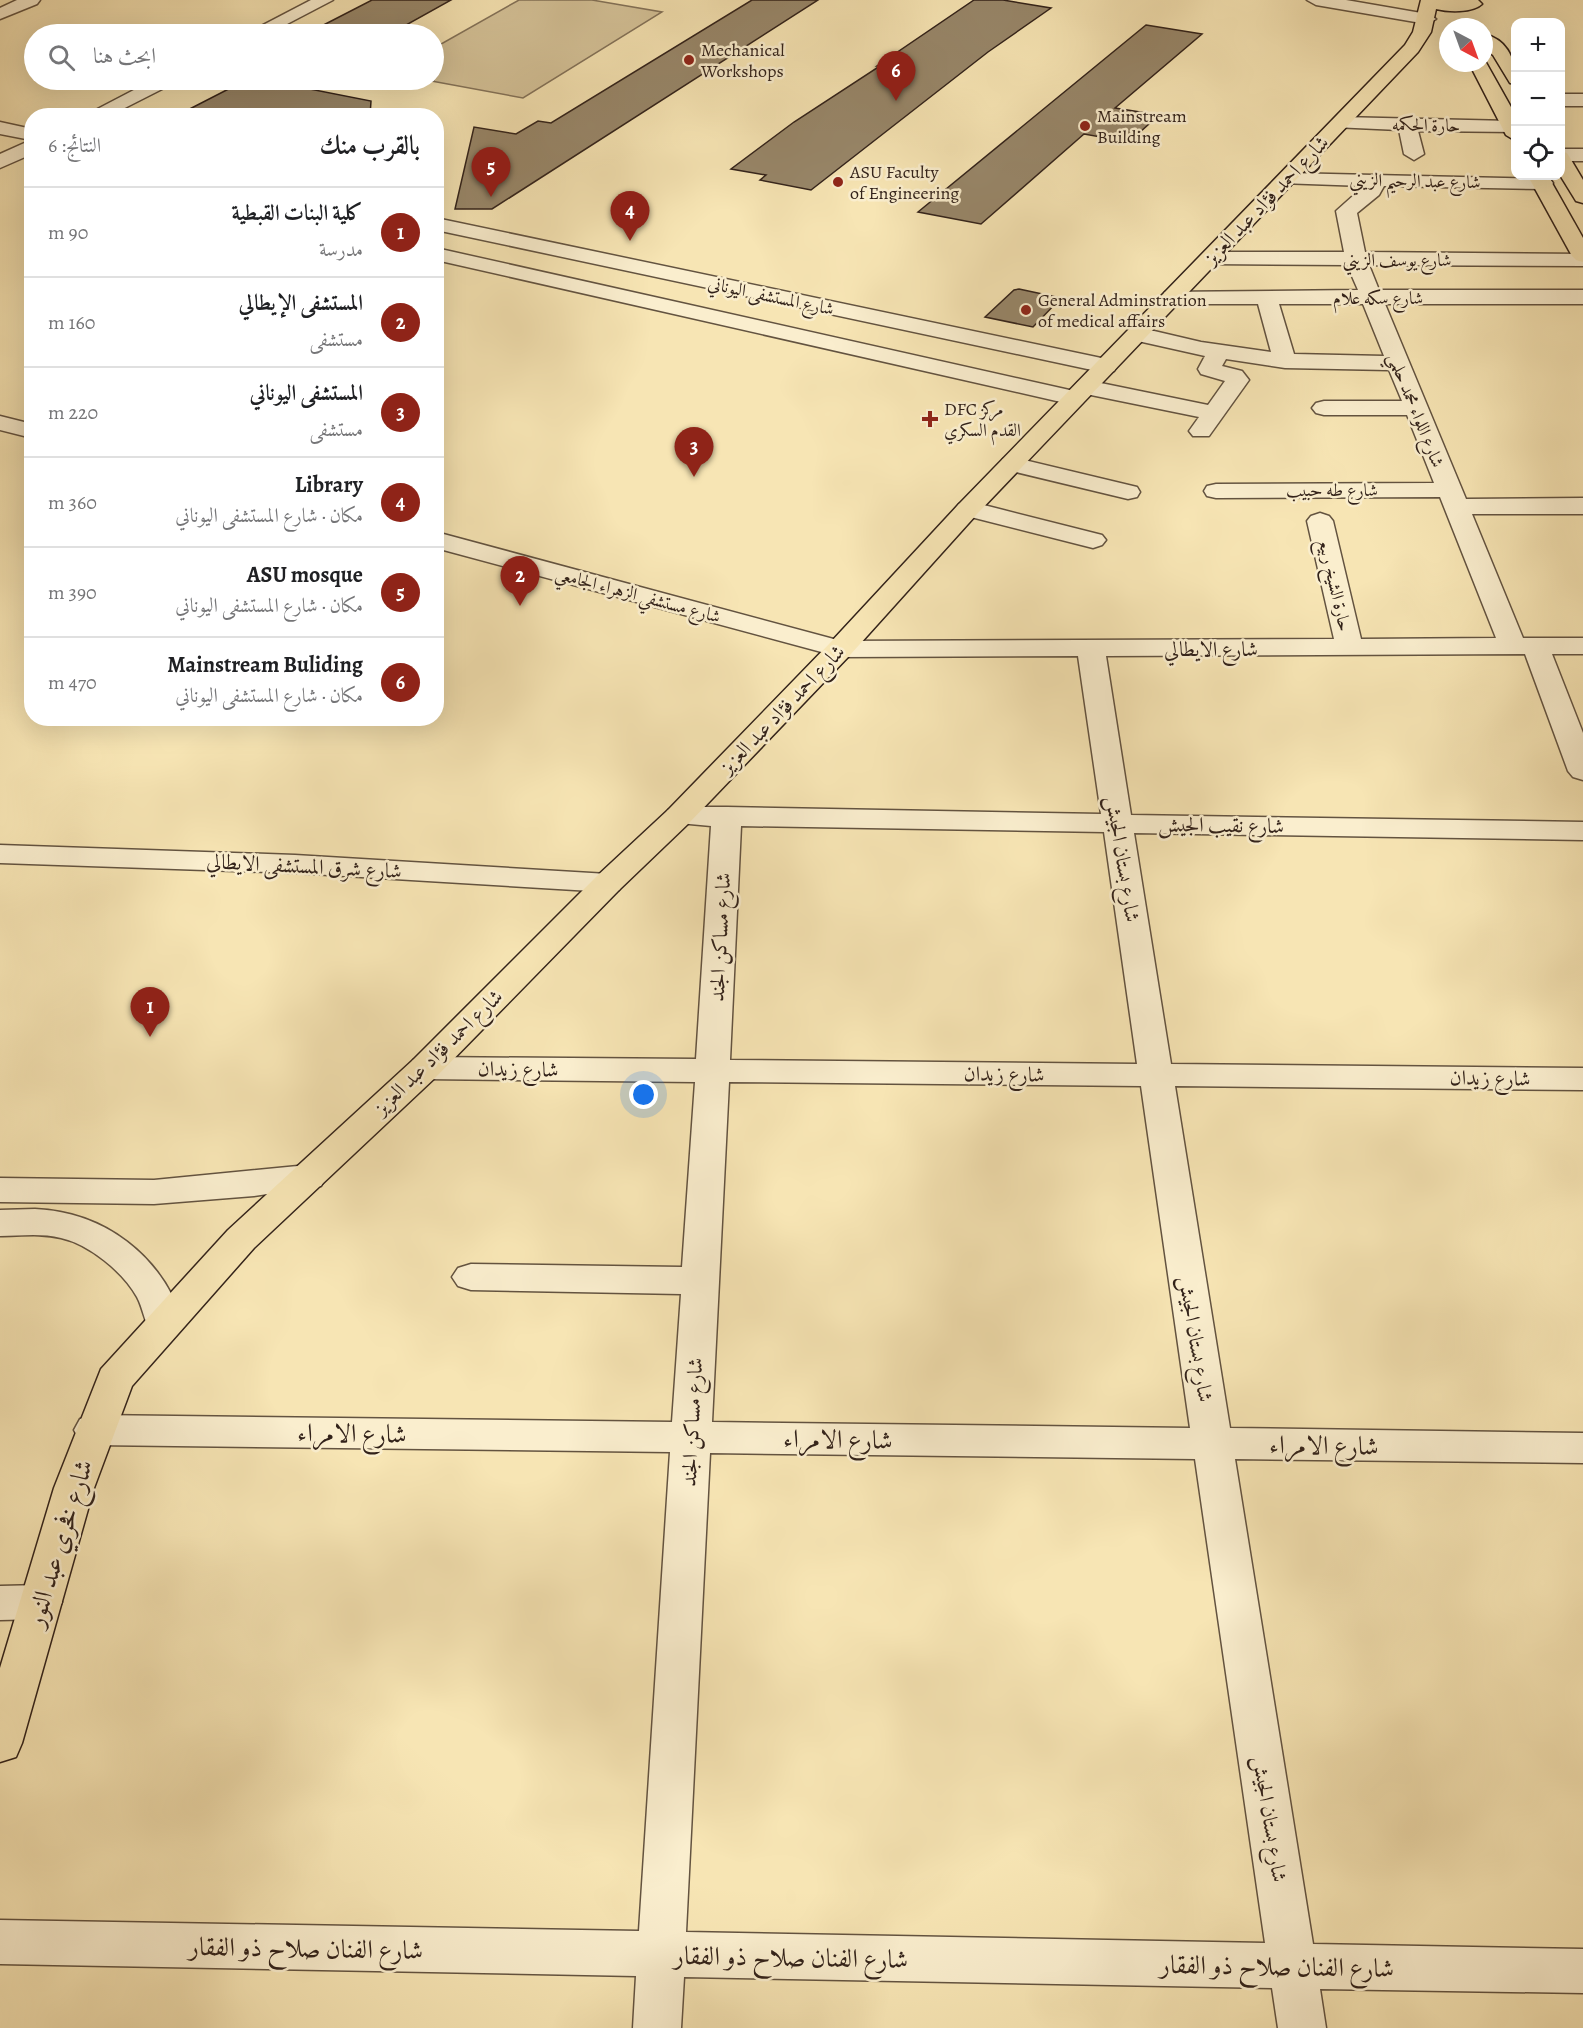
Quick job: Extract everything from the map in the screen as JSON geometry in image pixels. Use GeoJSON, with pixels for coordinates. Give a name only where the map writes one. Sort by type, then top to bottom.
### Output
{"type":"FeatureCollection","features":[{"type":"Feature","properties":{"kind":"main road"},"geometry":{"type":"LineString","coordinates":[[1429,6],[1474,8]]}},
{"type":"Feature","properties":{"kind":"main road","name":"شارع احمد فؤاد عبد العزيز"},"geometry":{"type":"LineString","coordinates":[[115,1379],[241,1239],[424,1068],[608,883],[679,816],[840,649],[968,509],[1412,48],[1429,6]]}},
{"type":"Feature","properties":{"kind":"main road"},"geometry":{"type":"LineString","coordinates":[[1493,46],[1500,52],[1511,72]]}},
{"type":"Feature","properties":{"kind":"main road"},"geometry":{"type":"LineString","coordinates":[[1483,72],[1511,127]]}},
{"type":"Feature","properties":{"kind":"main road"},"geometry":{"type":"LineString","coordinates":[[1565,165],[1583,197]]}},
{"type":"Feature","properties":{"kind":"main road"},"geometry":{"type":"LineString","coordinates":[[1541,180],[1583,258]]}},
{"type":"Feature","properties":{"kind":"main road","name":"شارع فخري عبد النور"},"geometry":{"type":"LineString","coordinates":[[0,1743],[40,1602],[94,1430],[115,1379]]}},
{"type":"Feature","properties":{"kind":"street"},"geometry":{"type":"LineString","coordinates":[[0,14],[31,0]]}},
{"type":"Feature","properties":{"kind":"street"},"geometry":{"type":"LineString","coordinates":[[275,24],[324,0]]}},
{"type":"Feature","properties":{"kind":"street"},"geometry":{"type":"LineString","coordinates":[[1316,0],[1429,6]]}},
{"type":"Feature","properties":{"kind":"street"},"geometry":{"type":"LineString","coordinates":[[109,108],[146,90]]}},
{"type":"Feature","properties":{"kind":"street"},"geometry":{"type":"LineString","coordinates":[[1565,100],[1583,100]]}},
{"type":"Feature","properties":{"kind":"street","name":"حارة الحكمه"},"geometry":{"type":"LineString","coordinates":[[1340,123],[1511,131]]}},
{"type":"Feature","properties":{"kind":"street"},"geometry":{"type":"LineString","coordinates":[[1407,125],[1414,154]]}},
{"type":"Feature","properties":{"kind":"street"},"geometry":{"type":"LineString","coordinates":[[0,128],[24,133]]}},
{"type":"Feature","properties":{"kind":"street"},"geometry":{"type":"LineString","coordinates":[[1565,156],[1583,155]]}},
{"type":"Feature","properties":{"kind":"street","name":"شارع عبد الرحيم الزيني"},"geometry":{"type":"LineString","coordinates":[[1287,179],[1377,181],[1511,179]]}},
{"type":"Feature","properties":{"kind":"street","name":"شارع اللواء محمد حلمي"},"geometry":{"type":"LineString","coordinates":[[1377,181],[1372,191],[1346,211],[1356,260],[1452,498],[1583,771]]}},
{"type":"Feature","properties":{"kind":"street","name":"شارع المستشفى اليوناني"},"geometry":{"type":"LineString","coordinates":[[444,226],[1106,366]]}},
{"type":"Feature","properties":{"kind":"street","name":"شارع المستشفى اليوناني"},"geometry":{"type":"LineString","coordinates":[[444,256],[795,337],[1080,392],[1207,422],[1237,380],[1234,376],[1209,369],[1219,353]]}},
{"type":"Feature","properties":{"kind":"street","name":"شارع يوسف الزيني"},"geometry":{"type":"LineString","coordinates":[[1211,258],[1356,260],[1583,258]]}},
{"type":"Feature","properties":{"kind":"street","name":"شارع سكه علام"},"geometry":{"type":"LineString","coordinates":[[1173,297],[1583,297]]}},
{"type":"Feature","properties":{"kind":"street"},"geometry":{"type":"LineString","coordinates":[[1267,298],[1285,361]]}},
{"type":"Feature","properties":{"kind":"street"},"geometry":{"type":"LineString","coordinates":[[795,337],[829,308]]}},
{"type":"Feature","properties":{"kind":"street"},"geometry":{"type":"LineString","coordinates":[[1137,334],[1219,353],[1285,361],[1397,363]]}},
{"type":"Feature","properties":{"kind":"street"},"geometry":{"type":"LineString","coordinates":[[1324,408],[1415,408]]}},
{"type":"Feature","properties":{"kind":"street"},"geometry":{"type":"LineString","coordinates":[[0,423],[24,429]]}},
{"type":"Feature","properties":{"kind":"street"},"geometry":{"type":"LineString","coordinates":[[1012,464],[1128,492]]}},
{"type":"Feature","properties":{"kind":"street"},"geometry":{"type":"LineString","coordinates":[[1301,468],[1310,490]]}},
{"type":"Feature","properties":{"kind":"street","name":"شارع طه حبيب"},"geometry":{"type":"LineString","coordinates":[[1216,491],[1310,490],[1583,506]]}},
{"type":"Feature","properties":{"kind":"street"},"geometry":{"type":"LineString","coordinates":[[968,509],[1093,540]]}},
{"type":"Feature","properties":{"kind":"street","name":"حارة الشيخ ربيع"},"geometry":{"type":"LineString","coordinates":[[1320,521],[1350,648]]}},
{"type":"Feature","properties":{"kind":"street","name":"شارع مستشفي الزهراء الجامعي"},"geometry":{"type":"LineString","coordinates":[[444,542],[840,649]]}},
{"type":"Feature","properties":{"kind":"street","name":"شارع الايطالي"},"geometry":{"type":"LineString","coordinates":[[840,649],[1091,650],[1583,646]]}},
{"type":"Feature","properties":{"kind":"street","name":"شارع بستان الجيش"},"geometry":{"type":"LineString","coordinates":[[1091,650],[1302,2028]]}},
{"type":"Feature","properties":{"kind":"street","name":"شارع نقيب الجيش"},"geometry":{"type":"LineString","coordinates":[[679,816],[1583,831]]}},
{"type":"Feature","properties":{"kind":"street","name":"شارع مساكن الجند"},"geometry":{"type":"LineString","coordinates":[[657,2028],[727,816]]}},
{"type":"Feature","properties":{"kind":"street","name":"شارع شرق المستشفى الايطالي"},"geometry":{"type":"LineString","coordinates":[[0,854],[295,864],[608,883]]}},
{"type":"Feature","properties":{"kind":"street","name":"شارع زيدان"},"geometry":{"type":"LineString","coordinates":[[424,1068],[1583,1079]]}},
{"type":"Feature","properties":{"kind":"street"},"geometry":{"type":"LineString","coordinates":[[0,1190],[154,1192],[254,1185],[308,1177]]}},
{"type":"Feature","properties":{"kind":"street"},"geometry":{"type":"LineString","coordinates":[[0,1222],[48,1223],[95,1239],[120,1255],[140,1274],[156,1296],[164,1322]]}},
{"type":"Feature","properties":{"kind":"street"},"geometry":{"type":"LineString","coordinates":[[471,1278],[700,1281]]}},
{"type":"Feature","properties":{"kind":"street","name":"شارع الامراء"},"geometry":{"type":"LineString","coordinates":[[94,1430],[1583,1448]]}},
{"type":"Feature","properties":{"kind":"street"},"geometry":{"type":"LineString","coordinates":[[0,1603],[40,1602]]}},
{"type":"Feature","properties":{"kind":"street","name":"شارع الفنان صلاح ذو الفقار"},"geometry":{"type":"LineString","coordinates":[[0,1942],[1583,1971]]}},
{"type":"Feature","properties":{"kind":"shaded area"},"geometry":{"type":"Polygon","coordinates":[[[519,0],[592,0],[662,12],[523,98],[444,83],[444,42],[519,0]]]}},
{"type":"Feature","properties":{"kind":"building"},"geometry":{"type":"Polygon","coordinates":[[[372,0],[451,0],[408,24],[325,24],[372,0]]]}},
{"type":"Feature","properties":{"kind":"building","name":"Mechanical Workshops"},"geometry":{"type":"Polygon","coordinates":[[[752,0],[818,0],[492,209],[455,209],[474,127],[516,134],[538,121],[551,123],[752,0]]]}},
{"type":"Feature","properties":{"kind":"building"},"geometry":{"type":"Polygon","coordinates":[[[974,0],[1003,0],[1051,8],[988,52],[811,190],[760,180],[766,175],[731,169],[794,122],[880,66],[877,66],[974,0]]]}},
{"type":"Feature","properties":{"kind":"building","name":"Mainstream Building"},"geometry":{"type":"Polygon","coordinates":[[[1146,25],[1202,34],[1115,108],[1159,115],[1129,142],[1084,134],[981,224],[918,212],[1146,25]]]}},
{"type":"Feature","properties":{"kind":"building"},"geometry":{"type":"Polygon","coordinates":[[[227,90],[315,90],[371,101],[371,108],[192,108],[227,90]]]}},
{"type":"Feature","properties":{"kind":"building","name":"General Adminstration of medical affairs"},"geometry":{"type":"Polygon","coordinates":[[[1019,289],[1061,298],[1033,327],[985,317],[1014,290],[1019,289]]]}},
{"type":"Feature","properties":{"kind":"place","name":"Mechanical Workshops"},"geometry":{"type":"Point","coordinates":[689,60]}},
{"type":"Feature","properties":{"kind":"place","name":"Mainstream Buliding"},"geometry":{"type":"Point","coordinates":[896,101]}},
{"type":"Feature","properties":{"kind":"place","name":"Mainstream Building"},"geometry":{"type":"Point","coordinates":[1085,126]}},
{"type":"Feature","properties":{"kind":"place","name":"ASU Faculty of Engineering"},"geometry":{"type":"Point","coordinates":[838,182]}},
{"type":"Feature","properties":{"kind":"place","name":"ASU mosque"},"geometry":{"type":"Point","coordinates":[491,197]}},
{"type":"Feature","properties":{"kind":"place","name":"Library"},"geometry":{"type":"Point","coordinates":[630,241]}},
{"type":"Feature","properties":{"kind":"place","name":"General Adminstration of medical affairs"},"geometry":{"type":"Point","coordinates":[1026,310]}},
{"type":"Feature","properties":{"kind":"place","name":"DFC مركز القدم السكري"},"geometry":{"type":"Point","coordinates":[930,419]}},
{"type":"Feature","properties":{"kind":"place","name":"المستشفى اليوناني"},"geometry":{"type":"Point","coordinates":[694,477]}},
{"type":"Feature","properties":{"kind":"place","name":"المستشفى الإيطالي"},"geometry":{"type":"Point","coordinates":[520,606]}},
{"type":"Feature","properties":{"kind":"place","name":"كلية البنات القبطية"},"geometry":{"type":"Point","coordinates":[150,1037]}}]}
